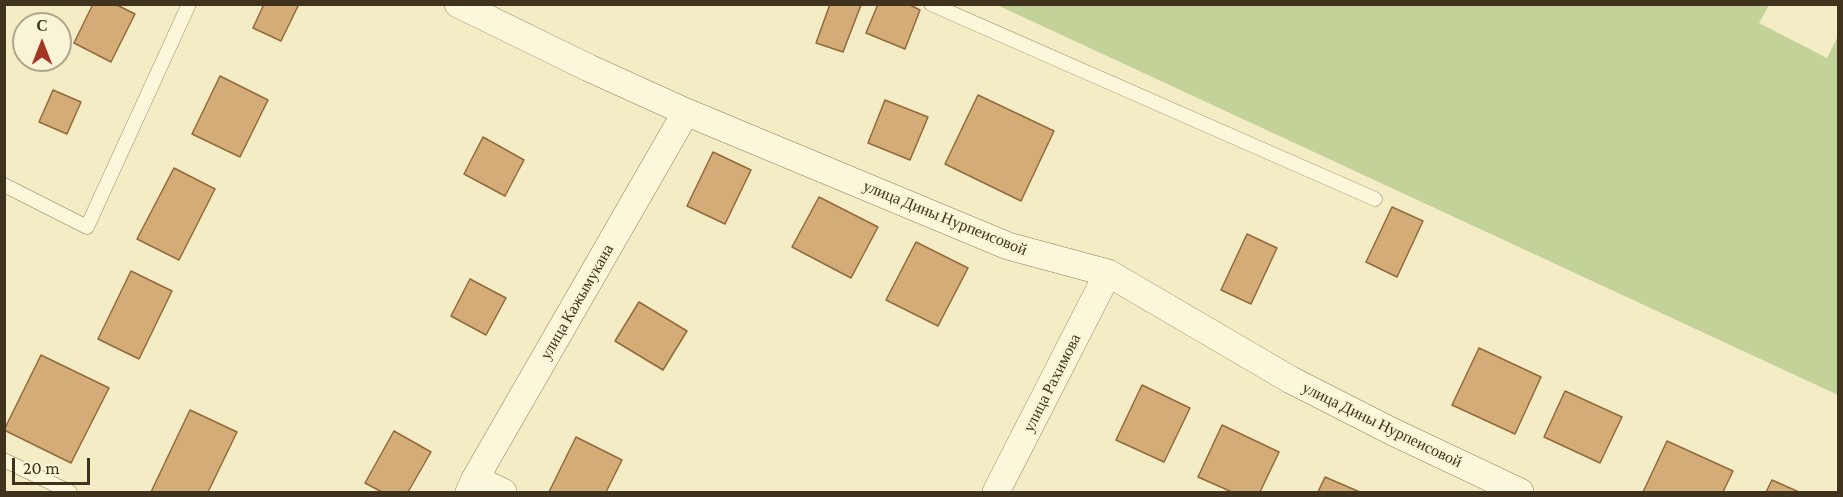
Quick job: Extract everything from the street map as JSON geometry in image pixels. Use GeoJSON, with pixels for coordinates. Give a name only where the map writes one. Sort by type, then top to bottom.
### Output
{"type":"FeatureCollection","features":[{"type":"Feature","properties":{"kind":"street","name":"улица Дины Нурпеисовой"},"geometry":{"type":"LineString","coordinates":[[458,4],[686,112],[1008,246],[1108,273],[1291,380],[1391,431],[1520,492]]}},
{"type":"Feature","properties":{"kind":"street","name":"улица Кажымукана"},"geometry":{"type":"LineString","coordinates":[[472,486],[686,112]]}},
{"type":"Feature","properties":{"kind":"street","name":"улица Рахимова"},"geometry":{"type":"LineString","coordinates":[[996,492],[1108,273]]}},
{"type":"Feature","properties":{"kind":"street"},"geometry":{"type":"LineString","coordinates":[[472,486],[503,492]]}},
{"type":"Feature","properties":{"kind":"lane"},"geometry":{"type":"LineString","coordinates":[[4,185],[87,227],[189,4]]}},
{"type":"Feature","properties":{"kind":"lane"},"geometry":{"type":"LineString","coordinates":[[930,4],[1375,200]]}},
{"type":"Feature","properties":{"kind":"lane"},"geometry":{"type":"LineString","coordinates":[[4,460],[70,492]]}},
{"type":"Feature","properties":{"kind":"green space"},"geometry":{"type":"Polygon","coordinates":[[[997,5],[1769,5],[1759,23],[1827,58],[1838,36],[1838,395],[997,5]]]}},
{"type":"Feature","properties":{"kind":"building"},"geometry":{"type":"Polygon","coordinates":[[[93,4],[115,4],[135,14],[111,62],[74,43],[93,4]]]}},
{"type":"Feature","properties":{"kind":"building"},"geometry":{"type":"Polygon","coordinates":[[[264,4],[299,4],[281,41],[253,28],[264,4]]]}},
{"type":"Feature","properties":{"kind":"building"},"geometry":{"type":"Polygon","coordinates":[[[830,4],[861,5],[843,52],[816,43],[830,4]]]}},
{"type":"Feature","properties":{"kind":"building"},"geometry":{"type":"Polygon","coordinates":[[[878,4],[908,4],[920,10],[905,49],[866,33],[878,4]]]}},
{"type":"Feature","properties":{"kind":"building"},"geometry":{"type":"Polygon","coordinates":[[[220,76],[268,100],[240,157],[192,134],[220,76]]]}},
{"type":"Feature","properties":{"kind":"building"},"geometry":{"type":"Polygon","coordinates":[[[53,90],[81,102],[67,134],[39,122],[53,90]]]}},
{"type":"Feature","properties":{"kind":"building"},"geometry":{"type":"Polygon","coordinates":[[[978,95],[1054,131],[1021,201],[945,164],[978,95]]]}},
{"type":"Feature","properties":{"kind":"building"},"geometry":{"type":"Polygon","coordinates":[[[885,100],[928,117],[910,160],[868,143],[885,100]]]}},
{"type":"Feature","properties":{"kind":"building"},"geometry":{"type":"Polygon","coordinates":[[[483,137],[524,160],[505,196],[464,174],[483,137]]]}},
{"type":"Feature","properties":{"kind":"building"},"geometry":{"type":"Polygon","coordinates":[[[713,152],[751,170],[725,224],[687,206],[713,152]]]}},
{"type":"Feature","properties":{"kind":"building"},"geometry":{"type":"Polygon","coordinates":[[[174,168],[215,189],[179,260],[137,239],[174,168]]]}},
{"type":"Feature","properties":{"kind":"building"},"geometry":{"type":"Polygon","coordinates":[[[819,197],[878,227],[851,278],[792,247],[819,197]]]}},
{"type":"Feature","properties":{"kind":"building"},"geometry":{"type":"Polygon","coordinates":[[[1392,207],[1423,221],[1397,277],[1366,262],[1392,207]]]}},
{"type":"Feature","properties":{"kind":"building"},"geometry":{"type":"Polygon","coordinates":[[[1247,234],[1277,248],[1251,304],[1221,290],[1247,234]]]}},
{"type":"Feature","properties":{"kind":"building"},"geometry":{"type":"Polygon","coordinates":[[[916,242],[968,268],[938,326],[886,300],[916,242]]]}},
{"type":"Feature","properties":{"kind":"building"},"geometry":{"type":"Polygon","coordinates":[[[131,271],[172,291],[139,359],[98,339],[131,271]]]}},
{"type":"Feature","properties":{"kind":"building"},"geometry":{"type":"Polygon","coordinates":[[[470,279],[506,298],[486,335],[451,316],[470,279]]]}},
{"type":"Feature","properties":{"kind":"building"},"geometry":{"type":"Polygon","coordinates":[[[639,302],[687,331],[663,370],[615,341],[639,302]]]}},
{"type":"Feature","properties":{"kind":"building"},"geometry":{"type":"Polygon","coordinates":[[[1479,348],[1541,377],[1515,434],[1452,405],[1479,348]]]}},
{"type":"Feature","properties":{"kind":"building"},"geometry":{"type":"Polygon","coordinates":[[[41,355],[109,388],[71,463],[4,430],[41,355]]]}},
{"type":"Feature","properties":{"kind":"building"},"geometry":{"type":"Polygon","coordinates":[[[1142,385],[1190,408],[1164,462],[1116,440],[1142,385]]]}},
{"type":"Feature","properties":{"kind":"building"},"geometry":{"type":"Polygon","coordinates":[[[1565,391],[1622,417],[1600,463],[1544,437],[1565,391]]]}},
{"type":"Feature","properties":{"kind":"building"},"geometry":{"type":"Polygon","coordinates":[[[190,410],[237,432],[208,492],[151,492],[190,410]]]}},
{"type":"Feature","properties":{"kind":"building"},"geometry":{"type":"Polygon","coordinates":[[[1222,425],[1279,452],[1260,492],[1232,492],[1198,477],[1222,425]]]}},
{"type":"Feature","properties":{"kind":"building"},"geometry":{"type":"Polygon","coordinates":[[[394,431],[431,452],[408,492],[382,492],[365,483],[394,431]]]}},
{"type":"Feature","properties":{"kind":"building"},"geometry":{"type":"Polygon","coordinates":[[[576,437],[622,460],[606,492],[549,492],[576,437]]]}},
{"type":"Feature","properties":{"kind":"building"},"geometry":{"type":"Polygon","coordinates":[[[1667,441],[1733,471],[1723,492],[1643,492],[1667,441]]]}},
{"type":"Feature","properties":{"kind":"building"},"geometry":{"type":"Polygon","coordinates":[[[1325,477],[1360,492],[1318,492],[1325,477]]]}},
{"type":"Feature","properties":{"kind":"building"},"geometry":{"type":"Polygon","coordinates":[[[1772,480],[1799,492],[1766,492],[1772,480]]]}}]}
